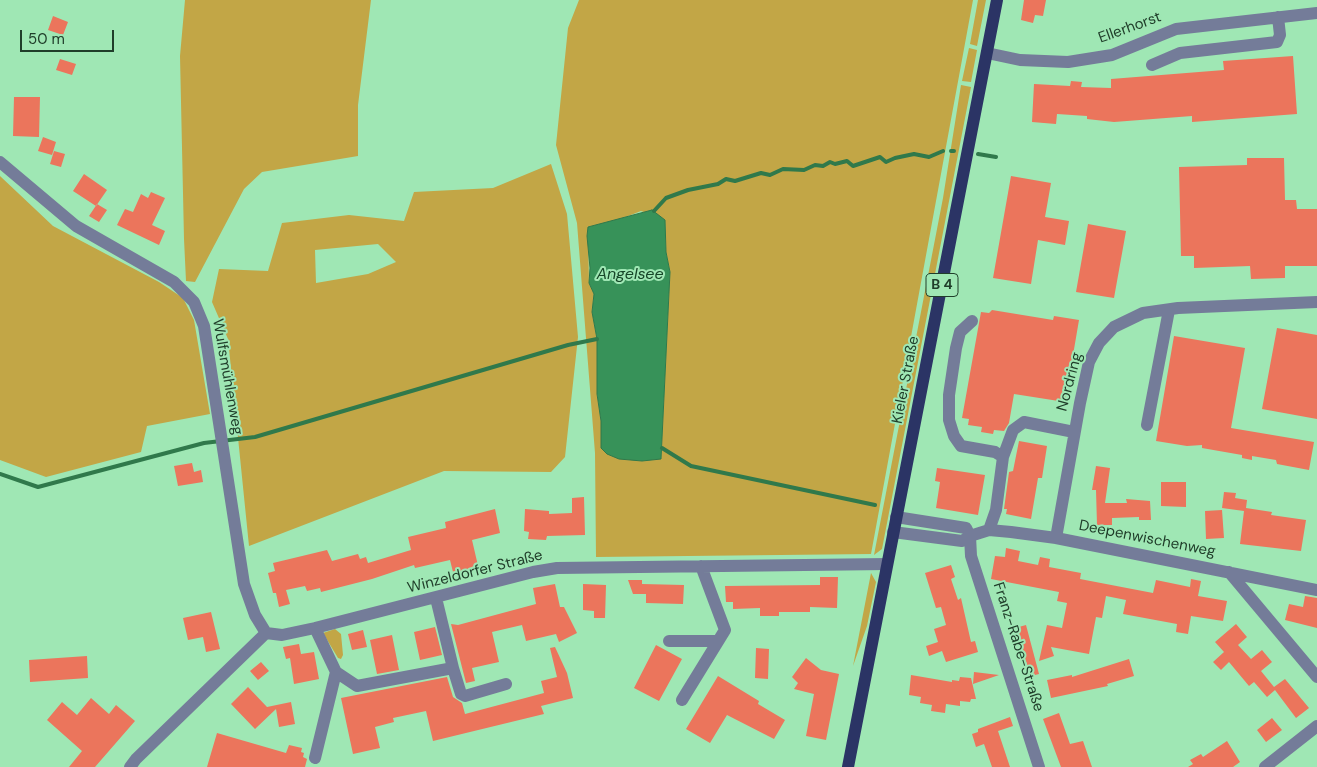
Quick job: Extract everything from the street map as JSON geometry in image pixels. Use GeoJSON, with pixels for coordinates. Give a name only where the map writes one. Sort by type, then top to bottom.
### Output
{"type":"FeatureCollection","features":[{"type":"Feature","properties":{"kind":"main road","name":"Kieler Straße"},"geometry":{"type":"LineString","coordinates":[[848,767],[997,0]]}},
{"type":"Feature","properties":{"kind":"street","name":"Ellerhorst"},"geometry":{"type":"LineString","coordinates":[[987,53],[1020,60],[1068,62],[1112,55],[1176,28],[1316,14]]}},
{"type":"Feature","properties":{"kind":"street"},"geometry":{"type":"LineString","coordinates":[[1152,65],[1180,53],[1277,42],[1280,35],[1278,17]]}},
{"type":"Feature","properties":{"kind":"street","name":"Wulfsmühlenweg"},"geometry":{"type":"LineString","coordinates":[[0,162],[76,226],[174,282],[194,302],[204,326],[244,584],[255,615],[266,633]]}},
{"type":"Feature","properties":{"kind":"street","name":"Nordring"},"geometry":{"type":"LineString","coordinates":[[1056,538],[1074,432],[1089,362],[1099,343],[1114,327],[1143,313],[1317,302]]}},
{"type":"Feature","properties":{"kind":"street"},"geometry":{"type":"LineString","coordinates":[[1147,425],[1169,310]]}},
{"type":"Feature","properties":{"kind":"street"},"geometry":{"type":"LineString","coordinates":[[972,321],[960,332],[956,348],[949,395],[949,420],[954,436],[962,446],[996,452],[1003,457]]}},
{"type":"Feature","properties":{"kind":"street"},"geometry":{"type":"LineString","coordinates":[[989,530],[996,510],[1003,457],[1013,430],[1024,422],[1074,432]]}},
{"type":"Feature","properties":{"kind":"street"},"geometry":{"type":"LineString","coordinates":[[896,517],[966,528],[970,536]]}},
{"type":"Feature","properties":{"kind":"street","name":"Deepenwischenweg"},"geometry":{"type":"LineString","coordinates":[[893,532],[962,541],[970,536],[989,530],[1056,538],[1317,590]]}},
{"type":"Feature","properties":{"kind":"street","name":"Franz-Rabe-Straße"},"geometry":{"type":"LineString","coordinates":[[970,536],[971,556],[999,636],[1039,767]]}},
{"type":"Feature","properties":{"kind":"street","name":"Winzeldorfer Straße"},"geometry":{"type":"LineString","coordinates":[[266,633],[282,635],[315,628],[533,572],[557,568],[888,564]]}},
{"type":"Feature","properties":{"kind":"street"},"geometry":{"type":"LineString","coordinates":[[682,700],[725,630],[701,566]]}},
{"type":"Feature","properties":{"kind":"street"},"geometry":{"type":"LineString","coordinates":[[1229,572],[1317,677]]}},
{"type":"Feature","properties":{"kind":"street"},"geometry":{"type":"LineString","coordinates":[[436,598],[461,694],[465,696],[506,684]]}},
{"type":"Feature","properties":{"kind":"street"},"geometry":{"type":"LineString","coordinates":[[315,628],[336,672],[357,686],[453,668]]}},
{"type":"Feature","properties":{"kind":"street"},"geometry":{"type":"LineString","coordinates":[[130,767],[266,633]]}},
{"type":"Feature","properties":{"kind":"street"},"geometry":{"type":"LineString","coordinates":[[669,641],[718,641]]}},
{"type":"Feature","properties":{"kind":"street"},"geometry":{"type":"LineString","coordinates":[[315,758],[336,672]]}},
{"type":"Feature","properties":{"kind":"street"},"geometry":{"type":"LineString","coordinates":[[1265,767],[1317,726]]}},
{"type":"Feature","properties":{"kind":"shaded area"},"geometry":{"type":"Polygon","coordinates":[[[185,0],[371,0],[358,105],[358,156],[262,172],[244,189],[195,282],[186,281],[184,239],[180,56],[185,0]]]}},
{"type":"Feature","properties":{"kind":"shaded area"},"geometry":{"type":"Polygon","coordinates":[[[579,0],[973,0],[871,554],[596,557],[595,453],[577,223],[556,145],[568,28],[579,0]],[[641,211],[613,222],[588,227],[589,283],[594,294],[592,312],[597,339],[597,394],[601,421],[601,448],[661,459],[670,272],[666,252],[665,220],[641,211]]]}},
{"type":"Feature","properties":{"kind":"shaded area"},"geometry":{"type":"Polygon","coordinates":[[[978,0],[986,0],[977,46],[970,44],[978,0]]]}},
{"type":"Feature","properties":{"kind":"shaded area"},"geometry":{"type":"Polygon","coordinates":[[[969,48],[977,50],[971,82],[962,81],[969,48]]]}},
{"type":"Feature","properties":{"kind":"shaded area"},"geometry":{"type":"Polygon","coordinates":[[[961,85],[971,87],[882,549],[874,555],[943,198],[961,85]]]}},
{"type":"Feature","properties":{"kind":"shaded area"},"geometry":{"type":"Polygon","coordinates":[[[551,164],[567,214],[578,337],[565,457],[551,472],[444,471],[249,546],[228,339],[212,302],[219,269],[268,271],[282,223],[349,215],[404,221],[414,192],[493,188],[551,164]],[[378,244],[315,250],[316,283],[368,274],[396,262],[378,244]]]}},
{"type":"Feature","properties":{"kind":"shaded area"},"geometry":{"type":"Polygon","coordinates":[[[0,176],[53,226],[159,282],[183,298],[194,320],[210,414],[147,426],[141,452],[46,477],[0,460],[0,176]]]}},
{"type":"Feature","properties":{"kind":"shaded area"},"geometry":{"type":"Polygon","coordinates":[[[871,573],[876,582],[867,626],[853,666],[871,573]]]}},
{"type":"Feature","properties":{"kind":"shaded area"},"geometry":{"type":"Polygon","coordinates":[[[335,629],[341,634],[343,655],[341,659],[338,658],[323,633],[335,629]]]}},
{"type":"Feature","properties":{"kind":"water","name":"Angelsee"},"geometry":{"type":"Polygon","coordinates":[[[652,210],[665,220],[666,252],[670,272],[661,459],[642,461],[619,459],[607,454],[601,448],[601,421],[597,394],[597,339],[592,312],[594,294],[589,283],[590,268],[587,236],[588,227],[652,210]]]}},
{"type":"Feature","properties":{"kind":"building"},"geometry":{"type":"Polygon","coordinates":[[[1024,0],[1046,0],[1043,16],[1035,15],[1033,23],[1021,20],[1024,0]]]}},
{"type":"Feature","properties":{"kind":"building"},"geometry":{"type":"Polygon","coordinates":[[[53,16],[68,22],[63,35],[48,30],[53,16]]]}},
{"type":"Feature","properties":{"kind":"building"},"geometry":{"type":"Polygon","coordinates":[[[1293,56],[1297,114],[1192,122],[1192,116],[1114,122],[1087,119],[1087,116],[1057,114],[1056,124],[1032,122],[1034,84],[1070,86],[1071,81],[1082,82],[1081,87],[1111,88],[1111,79],[1224,70],[1223,61],[1293,56]]]}},
{"type":"Feature","properties":{"kind":"building"},"geometry":{"type":"Polygon","coordinates":[[[60,59],[76,64],[72,75],[56,70],[60,59]]]}},
{"type":"Feature","properties":{"kind":"building"},"geometry":{"type":"Polygon","coordinates":[[[14,97],[40,97],[39,137],[13,136],[14,97]]]}},
{"type":"Feature","properties":{"kind":"building"},"geometry":{"type":"Polygon","coordinates":[[[43,137],[56,142],[52,155],[38,151],[43,137]]]}},
{"type":"Feature","properties":{"kind":"building"},"geometry":{"type":"Polygon","coordinates":[[[54,151],[65,154],[61,167],[50,164],[54,151]]]}},
{"type":"Feature","properties":{"kind":"building"},"geometry":{"type":"Polygon","coordinates":[[[1247,158],[1284,158],[1285,200],[1296,200],[1297,209],[1317,209],[1317,266],[1285,266],[1285,278],[1251,279],[1250,266],[1194,268],[1194,256],[1181,256],[1179,167],[1247,165],[1247,158]]]}},
{"type":"Feature","properties":{"kind":"building"},"geometry":{"type":"Polygon","coordinates":[[[84,174],[107,190],[96,206],[73,191],[84,174]]]}},
{"type":"Feature","properties":{"kind":"building"},"geometry":{"type":"Polygon","coordinates":[[[1011,176],[1051,183],[1045,217],[1069,221],[1065,245],[1038,240],[1031,284],[993,278],[1011,176]]]}},
{"type":"Feature","properties":{"kind":"building"},"geometry":{"type":"Polygon","coordinates":[[[151,192],[165,198],[152,225],[165,231],[159,245],[117,225],[125,209],[133,212],[141,194],[148,198],[151,192]]]}},
{"type":"Feature","properties":{"kind":"building"},"geometry":{"type":"Polygon","coordinates":[[[97,204],[107,210],[99,222],[89,216],[97,204]]]}},
{"type":"Feature","properties":{"kind":"building"},"geometry":{"type":"Polygon","coordinates":[[[1088,224],[1126,231],[1114,298],[1076,292],[1088,224]]]}},
{"type":"Feature","properties":{"kind":"building"},"geometry":{"type":"Polygon","coordinates":[[[992,310],[1053,320],[1054,316],[1079,320],[1065,402],[1014,394],[1009,423],[1004,431],[994,430],[993,434],[981,432],[982,427],[968,425],[969,419],[962,418],[981,312],[989,313],[992,310]]]}},
{"type":"Feature","properties":{"kind":"building"},"geometry":{"type":"Polygon","coordinates":[[[1277,328],[1317,335],[1317,419],[1262,409],[1277,328]]]}},
{"type":"Feature","properties":{"kind":"building"},"geometry":{"type":"Polygon","coordinates":[[[1174,336],[1245,348],[1231,428],[1314,442],[1309,470],[1277,464],[1276,460],[1252,456],[1252,460],[1242,458],[1242,455],[1202,448],[1202,445],[1187,446],[1156,441],[1174,336]]]}},
{"type":"Feature","properties":{"kind":"building"},"geometry":{"type":"Polygon","coordinates":[[[1019,441],[1047,446],[1042,478],[1038,478],[1031,519],[1006,514],[1007,509],[1004,509],[1009,472],[1013,471],[1019,441]]]}},
{"type":"Feature","properties":{"kind":"building"},"geometry":{"type":"Polygon","coordinates":[[[192,463],[194,472],[201,470],[203,482],[178,486],[174,466],[192,463]]]}},
{"type":"Feature","properties":{"kind":"building"},"geometry":{"type":"Polygon","coordinates":[[[1096,466],[1110,468],[1105,503],[1127,503],[1126,499],[1150,501],[1151,520],[1139,520],[1139,517],[1112,518],[1112,525],[1097,525],[1096,490],[1092,490],[1096,466]]]}},
{"type":"Feature","properties":{"kind":"building"},"geometry":{"type":"Polygon","coordinates":[[[937,468],[985,475],[978,515],[936,508],[940,482],[935,481],[937,468]]]}},
{"type":"Feature","properties":{"kind":"building"},"geometry":{"type":"Polygon","coordinates":[[[1161,482],[1186,482],[1186,507],[1161,506],[1161,482]]]}},
{"type":"Feature","properties":{"kind":"building"},"geometry":{"type":"Polygon","coordinates":[[[1224,492],[1236,493],[1235,498],[1247,500],[1246,508],[1272,512],[1271,515],[1306,520],[1301,551],[1240,544],[1244,511],[1222,508],[1224,492]]]}},
{"type":"Feature","properties":{"kind":"building"},"geometry":{"type":"Polygon","coordinates":[[[584,497],[585,535],[547,536],[546,540],[528,539],[529,532],[524,531],[525,509],[549,511],[549,514],[572,513],[572,498],[584,497]]]}},
{"type":"Feature","properties":{"kind":"building"},"geometry":{"type":"Polygon","coordinates":[[[495,509],[500,533],[472,540],[479,570],[454,576],[450,560],[415,568],[414,565],[372,579],[321,592],[320,588],[307,591],[305,586],[286,590],[290,604],[279,607],[276,593],[273,593],[268,573],[275,571],[273,563],[327,550],[332,561],[358,554],[360,559],[366,557],[368,563],[411,550],[408,537],[446,528],[445,522],[495,509]]]}},
{"type":"Feature","properties":{"kind":"building"},"geometry":{"type":"Polygon","coordinates":[[[1222,510],[1224,538],[1206,539],[1205,511],[1222,510]]]}},
{"type":"Feature","properties":{"kind":"building"},"geometry":{"type":"Polygon","coordinates":[[[1006,548],[1020,551],[1018,561],[1038,565],[1040,557],[1050,559],[1049,567],[1081,573],[1080,579],[1153,593],[1156,580],[1190,587],[1191,579],[1201,581],[1198,596],[1227,601],[1223,621],[1191,616],[1188,634],[1176,632],[1177,624],[1123,614],[1126,600],[1106,596],[1102,618],[1096,617],[1089,654],[1051,647],[1054,656],[1039,661],[1047,625],[1062,628],[1067,603],[1057,601],[1059,592],[991,579],[995,556],[1005,557],[1006,548]]]}},
{"type":"Feature","properties":{"kind":"building"},"geometry":{"type":"Polygon","coordinates":[[[951,565],[955,577],[951,579],[958,600],[961,598],[971,642],[975,641],[978,652],[946,662],[942,651],[929,656],[926,646],[938,642],[934,629],[946,625],[941,607],[936,608],[925,573],[951,565]]]}},
{"type":"Feature","properties":{"kind":"building"},"geometry":{"type":"Polygon","coordinates":[[[820,577],[838,577],[837,608],[810,607],[810,612],[779,612],[779,616],[760,616],[760,608],[733,609],[733,602],[726,602],[725,586],[820,585],[820,577]]]}},
{"type":"Feature","properties":{"kind":"building"},"geometry":{"type":"Polygon","coordinates":[[[628,580],[642,580],[642,584],[684,585],[683,604],[646,603],[646,594],[633,594],[628,580]]]}},
{"type":"Feature","properties":{"kind":"building"},"geometry":{"type":"Polygon","coordinates":[[[555,584],[560,607],[564,607],[577,633],[559,642],[556,634],[526,641],[522,625],[492,632],[499,662],[472,668],[475,681],[466,683],[451,624],[458,625],[536,604],[533,588],[555,584]]]}},
{"type":"Feature","properties":{"kind":"building"},"geometry":{"type":"Polygon","coordinates":[[[583,584],[606,585],[605,618],[594,618],[594,611],[583,610],[583,584]]]}},
{"type":"Feature","properties":{"kind":"building"},"geometry":{"type":"Polygon","coordinates":[[[1305,596],[1317,598],[1317,628],[1285,620],[1289,604],[1303,607],[1305,596]]]}},
{"type":"Feature","properties":{"kind":"building"},"geometry":{"type":"Polygon","coordinates":[[[211,612],[220,649],[206,652],[203,637],[188,640],[183,618],[211,612]]]}},
{"type":"Feature","properties":{"kind":"building"},"geometry":{"type":"Polygon","coordinates":[[[1236,624],[1247,637],[1238,645],[1251,659],[1262,650],[1272,662],[1261,671],[1274,687],[1285,679],[1309,708],[1296,718],[1275,690],[1267,697],[1254,682],[1249,686],[1229,662],[1221,670],[1213,662],[1224,652],[1215,642],[1236,624]]]}},
{"type":"Feature","properties":{"kind":"building"},"geometry":{"type":"Polygon","coordinates":[[[1026,625],[1039,674],[1031,676],[1015,628],[1026,625]]]}},
{"type":"Feature","properties":{"kind":"building"},"geometry":{"type":"Polygon","coordinates":[[[435,627],[442,655],[420,660],[414,632],[435,627]]]}},
{"type":"Feature","properties":{"kind":"building"},"geometry":{"type":"Polygon","coordinates":[[[363,630],[367,647],[352,650],[348,634],[363,630]]]}},
{"type":"Feature","properties":{"kind":"building"},"geometry":{"type":"Polygon","coordinates":[[[392,635],[399,670],[377,674],[370,640],[392,635]]]}},
{"type":"Feature","properties":{"kind":"building"},"geometry":{"type":"Polygon","coordinates":[[[299,644],[301,654],[314,652],[319,679],[294,684],[290,658],[286,659],[283,647],[299,644]]]}},
{"type":"Feature","properties":{"kind":"building"},"geometry":{"type":"Polygon","coordinates":[[[656,645],[682,659],[659,701],[634,688],[656,645]]]}},
{"type":"Feature","properties":{"kind":"building"},"geometry":{"type":"Polygon","coordinates":[[[555,647],[567,673],[573,698],[541,706],[544,714],[433,741],[426,711],[393,718],[394,722],[375,727],[380,748],[353,754],[341,698],[447,677],[453,697],[462,703],[465,714],[544,693],[541,681],[557,677],[550,648],[555,647]]]}},
{"type":"Feature","properties":{"kind":"building"},"geometry":{"type":"Polygon","coordinates":[[[756,648],[769,649],[768,679],[755,678],[756,648]]]}},
{"type":"Feature","properties":{"kind":"building"},"geometry":{"type":"Polygon","coordinates":[[[87,656],[88,678],[30,682],[29,660],[87,656]]]}},
{"type":"Feature","properties":{"kind":"building"},"geometry":{"type":"Polygon","coordinates":[[[806,658],[821,670],[839,674],[826,740],[806,736],[814,694],[794,689],[798,683],[792,677],[806,658]]]}},
{"type":"Feature","properties":{"kind":"building"},"geometry":{"type":"Polygon","coordinates":[[[1129,659],[1134,676],[1107,684],[1108,686],[1051,698],[1047,680],[1072,675],[1072,677],[1129,659]]]}},
{"type":"Feature","properties":{"kind":"building"},"geometry":{"type":"Polygon","coordinates":[[[261,662],[269,671],[258,680],[250,671],[261,662]]]}},
{"type":"Feature","properties":{"kind":"building"},"geometry":{"type":"Polygon","coordinates":[[[974,672],[999,675],[973,684],[974,672]]]}},
{"type":"Feature","properties":{"kind":"building"},"geometry":{"type":"Polygon","coordinates":[[[911,675],[952,682],[952,680],[959,681],[960,677],[971,678],[976,699],[971,699],[970,702],[960,701],[960,706],[946,704],[945,713],[931,711],[932,705],[920,703],[921,697],[909,695],[911,675]]]}},
{"type":"Feature","properties":{"kind":"building"},"geometry":{"type":"Polygon","coordinates":[[[718,676],[759,701],[758,704],[785,720],[774,739],[727,715],[710,743],[686,729],[718,676]]]}},
{"type":"Feature","properties":{"kind":"building"},"geometry":{"type":"Polygon","coordinates":[[[248,687],[267,707],[291,702],[295,724],[279,727],[276,709],[255,729],[231,704],[248,687]]]}},
{"type":"Feature","properties":{"kind":"building"},"geometry":{"type":"Polygon","coordinates":[[[91,698],[109,714],[116,705],[135,721],[95,767],[69,767],[82,751],[47,720],[62,702],[77,715],[91,698]]]}},
{"type":"Feature","properties":{"kind":"building"},"geometry":{"type":"Polygon","coordinates":[[[1059,713],[1070,744],[1083,741],[1092,767],[1061,767],[1043,719],[1059,713]]]}},
{"type":"Feature","properties":{"kind":"building"},"geometry":{"type":"Polygon","coordinates":[[[1010,717],[1013,726],[998,731],[1010,767],[992,767],[984,744],[976,747],[972,734],[978,732],[978,729],[1010,717]]]}},
{"type":"Feature","properties":{"kind":"building"},"geometry":{"type":"Polygon","coordinates":[[[1272,718],[1282,730],[1266,742],[1257,730],[1272,718]]]}},
{"type":"Feature","properties":{"kind":"building"},"geometry":{"type":"Polygon","coordinates":[[[217,733],[286,753],[289,745],[302,748],[303,757],[307,759],[305,767],[207,767],[217,733]]]}},
{"type":"Feature","properties":{"kind":"building"},"geometry":{"type":"Polygon","coordinates":[[[1227,741],[1240,762],[1233,767],[1188,767],[1193,764],[1190,760],[1201,754],[1203,757],[1227,741]]]}},
{"type":"Feature","properties":{"kind":"waterway"},"geometry":{"type":"LineString","coordinates":[[654,211],[666,198],[688,190],[718,184],[726,179],[735,181],[761,173],[770,175],[783,169],[804,170],[815,165],[823,166],[830,162],[835,164],[847,161],[853,166],[880,157],[886,162],[914,154],[929,157],[943,151]]}},
{"type":"Feature","properties":{"kind":"waterway"},"geometry":{"type":"LineString","coordinates":[[978,154],[996,157]]}},
{"type":"Feature","properties":{"kind":"waterway"},"geometry":{"type":"LineString","coordinates":[[0,474],[38,487],[204,443],[255,437],[568,345],[597,339]]}},
{"type":"Feature","properties":{"kind":"waterway"},"geometry":{"type":"LineString","coordinates":[[662,448],[691,466],[875,505]]}}]}
